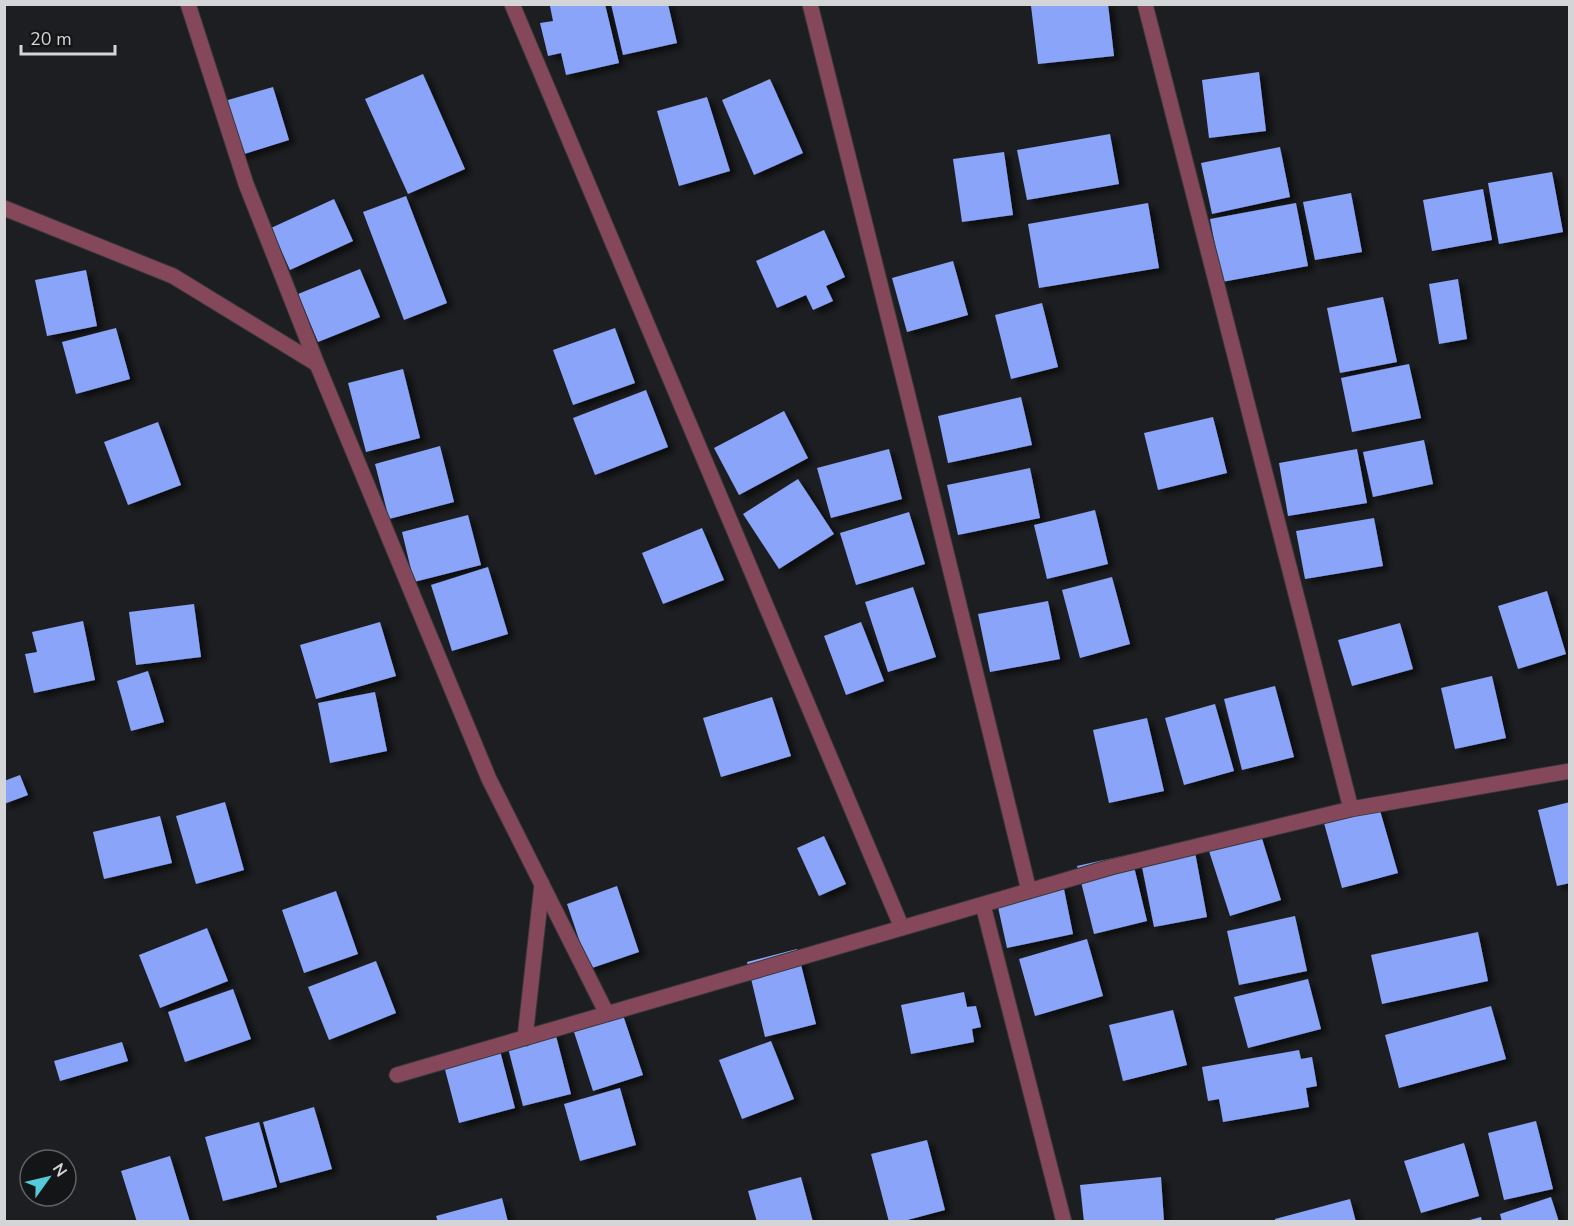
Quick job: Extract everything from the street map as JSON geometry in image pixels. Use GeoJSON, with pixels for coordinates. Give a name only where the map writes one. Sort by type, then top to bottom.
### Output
{"type":"FeatureCollection","features":[{"type":"Feature","properties":{"kind":"street"},"geometry":{"type":"LineString","coordinates":[[188,4],[246,184],[317,363],[489,779],[607,1014]]}},
{"type":"Feature","properties":{"kind":"street"},"geometry":{"type":"LineString","coordinates":[[512,4],[902,928]]}},
{"type":"Feature","properties":{"kind":"street"},"geometry":{"type":"LineString","coordinates":[[810,4],[1029,891]]}},
{"type":"Feature","properties":{"kind":"street"},"geometry":{"type":"LineString","coordinates":[[1145,4],[1351,809]]}},
{"type":"Feature","properties":{"kind":"street"},"geometry":{"type":"LineString","coordinates":[[4,208],[173,276],[317,363]]}},
{"type":"Feature","properties":{"kind":"street"},"geometry":{"type":"LineString","coordinates":[[397,1075],[1111,867],[1351,809],[1569,771]]}},
{"type":"Feature","properties":{"kind":"street"},"geometry":{"type":"LineString","coordinates":[[525,1038],[542,884]]}},
{"type":"Feature","properties":{"kind":"street"},"geometry":{"type":"LineString","coordinates":[[983,905],[1064,1221]]}},
{"type":"Feature","properties":{"kind":"building"},"geometry":{"type":"Polygon","coordinates":[[[605,4],[619,63],[566,75],[561,53],[548,56],[540,23],[553,21],[550,6],[605,4]]]}},
{"type":"Feature","properties":{"kind":"building"},"geometry":{"type":"Polygon","coordinates":[[[611,4],[668,4],[677,43],[623,55],[611,4]]]}},
{"type":"Feature","properties":{"kind":"building"},"geometry":{"type":"Polygon","coordinates":[[[1108,4],[1114,56],[1038,64],[1031,6],[1108,4]]]}},
{"type":"Feature","properties":{"kind":"building"},"geometry":{"type":"Polygon","coordinates":[[[1259,72],[1266,131],[1209,138],[1202,80],[1259,72]]]}},
{"type":"Feature","properties":{"kind":"building"},"geometry":{"type":"Polygon","coordinates":[[[423,74],[465,169],[408,194],[365,99],[423,74]]]}},
{"type":"Feature","properties":{"kind":"building"},"geometry":{"type":"Polygon","coordinates":[[[770,79],[803,153],[754,175],[722,100],[770,79]]]}},
{"type":"Feature","properties":{"kind":"building"},"geometry":{"type":"Polygon","coordinates":[[[273,87],[289,140],[238,156],[221,102],[273,87]]]}},
{"type":"Feature","properties":{"kind":"building"},"geometry":{"type":"Polygon","coordinates":[[[707,97],[730,171],[679,186],[657,111],[707,97]]]}},
{"type":"Feature","properties":{"kind":"building"},"geometry":{"type":"Polygon","coordinates":[[[1110,134],[1119,184],[1027,200],[1017,150],[1110,134]]]}},
{"type":"Feature","properties":{"kind":"building"},"geometry":{"type":"Polygon","coordinates":[[[1280,147],[1290,197],[1212,214],[1201,163],[1280,147]]]}},
{"type":"Feature","properties":{"kind":"building"},"geometry":{"type":"Polygon","coordinates":[[[1004,152],[1013,215],[962,222],[953,159],[1004,152]]]}},
{"type":"Feature","properties":{"kind":"building"},"geometry":{"type":"Polygon","coordinates":[[[1552,172],[1563,232],[1499,244],[1488,183],[1552,172]]]}},
{"type":"Feature","properties":{"kind":"building"},"geometry":{"type":"Polygon","coordinates":[[[1483,189],[1492,240],[1432,251],[1423,200],[1483,189]]]}},
{"type":"Feature","properties":{"kind":"building"},"geometry":{"type":"Polygon","coordinates":[[[1351,193],[1362,252],[1315,260],[1303,202],[1351,193]]]}},
{"type":"Feature","properties":{"kind":"building"},"geometry":{"type":"Polygon","coordinates":[[[406,196],[447,303],[404,320],[363,212],[406,196]]]}},
{"type":"Feature","properties":{"kind":"building"},"geometry":{"type":"Polygon","coordinates":[[[334,199],[353,241],[290,270],[271,228],[334,199]]]}},
{"type":"Feature","properties":{"kind":"building"},"geometry":{"type":"Polygon","coordinates":[[[1148,203],[1159,268],[1039,288],[1028,224],[1148,203]]]}},
{"type":"Feature","properties":{"kind":"building"},"geometry":{"type":"Polygon","coordinates":[[[1296,203],[1308,266],[1222,282],[1210,219],[1296,203]]]}},
{"type":"Feature","properties":{"kind":"building"},"geometry":{"type":"Polygon","coordinates":[[[824,230],[845,277],[826,286],[833,301],[813,310],[806,295],[777,308],[756,261],[824,230]]]}},
{"type":"Feature","properties":{"kind":"building"},"geometry":{"type":"Polygon","coordinates":[[[953,261],[968,315],[907,332],[892,278],[953,261]]]}},
{"type":"Feature","properties":{"kind":"building"},"geometry":{"type":"Polygon","coordinates":[[[360,269],[380,317],[318,342],[298,294],[360,269]]]}},
{"type":"Feature","properties":{"kind":"building"},"geometry":{"type":"Polygon","coordinates":[[[86,270],[97,326],[47,336],[35,280],[86,270]]]}},
{"type":"Feature","properties":{"kind":"building"},"geometry":{"type":"Polygon","coordinates":[[[1458,279],[1467,339],[1439,344],[1429,284],[1458,279]]]}},
{"type":"Feature","properties":{"kind":"building"},"geometry":{"type":"Polygon","coordinates":[[[1383,297],[1397,362],[1340,373],[1327,308],[1383,297]]]}},
{"type":"Feature","properties":{"kind":"building"},"geometry":{"type":"Polygon","coordinates":[[[1042,303],[1058,367],[1011,379],[995,315],[1042,303]]]}},
{"type":"Feature","properties":{"kind":"building"},"geometry":{"type":"Polygon","coordinates":[[[116,328],[130,379],[76,394],[62,342],[116,328]]]}},
{"type":"Feature","properties":{"kind":"building"},"geometry":{"type":"Polygon","coordinates":[[[615,328],[635,383],[573,405],[553,350],[615,328]]]}},
{"type":"Feature","properties":{"kind":"building"},"geometry":{"type":"Polygon","coordinates":[[[1409,364],[1421,418],[1352,432],[1341,378],[1409,364]]]}},
{"type":"Feature","properties":{"kind":"building"},"geometry":{"type":"Polygon","coordinates":[[[403,369],[420,438],[366,452],[348,383],[403,369]]]}},
{"type":"Feature","properties":{"kind":"building"},"geometry":{"type":"Polygon","coordinates":[[[646,390],[668,447],[595,475],[573,418],[646,390]]]}},
{"type":"Feature","properties":{"kind":"building"},"geometry":{"type":"Polygon","coordinates":[[[1021,397],[1032,445],[948,463],[938,416],[1021,397]]]}},
{"type":"Feature","properties":{"kind":"building"},"geometry":{"type":"Polygon","coordinates":[[[784,411],[808,458],[739,495],[714,448],[784,411]]]}},
{"type":"Feature","properties":{"kind":"building"},"geometry":{"type":"Polygon","coordinates":[[[1213,417],[1227,473],[1158,490],[1144,433],[1213,417]]]}},
{"type":"Feature","properties":{"kind":"building"},"geometry":{"type":"Polygon","coordinates":[[[158,422],[181,485],[128,505],[104,442],[158,422]]]}},
{"type":"Feature","properties":{"kind":"building"},"geometry":{"type":"Polygon","coordinates":[[[1424,440],[1433,484],[1373,497],[1363,452],[1424,440]]]}},
{"type":"Feature","properties":{"kind":"building"},"geometry":{"type":"Polygon","coordinates":[[[440,446],[454,502],[389,519],[375,464],[440,446]]]}},
{"type":"Feature","properties":{"kind":"building"},"geometry":{"type":"Polygon","coordinates":[[[889,449],[902,499],[831,518],[817,468],[889,449]]]}},
{"type":"Feature","properties":{"kind":"building"},"geometry":{"type":"Polygon","coordinates":[[[1357,449],[1367,503],[1288,516],[1279,463],[1357,449]]]}},
{"type":"Feature","properties":{"kind":"building"},"geometry":{"type":"Polygon","coordinates":[[[1030,468],[1040,518],[958,535],[947,485],[1030,468]]]}},
{"type":"Feature","properties":{"kind":"building"},"geometry":{"type":"Polygon","coordinates":[[[798,479],[834,534],[779,569],[743,514],[798,479]]]}},
{"type":"Feature","properties":{"kind":"building"},"geometry":{"type":"Polygon","coordinates":[[[1095,510],[1108,564],[1047,579],[1034,525],[1095,510]]]}},
{"type":"Feature","properties":{"kind":"building"},"geometry":{"type":"Polygon","coordinates":[[[909,512],[925,564],[856,585],[840,533],[909,512]]]}},
{"type":"Feature","properties":{"kind":"building"},"geometry":{"type":"Polygon","coordinates":[[[468,515],[481,565],[414,582],[402,532],[468,515]]]}},
{"type":"Feature","properties":{"kind":"building"},"geometry":{"type":"Polygon","coordinates":[[[1374,518],[1383,566],[1305,579],[1296,531],[1374,518]]]}},
{"type":"Feature","properties":{"kind":"building"},"geometry":{"type":"Polygon","coordinates":[[[702,528],[724,580],[663,604],[642,553],[702,528]]]}},
{"type":"Feature","properties":{"kind":"building"},"geometry":{"type":"Polygon","coordinates":[[[488,567],[508,634],[452,651],[431,585],[488,567]]]}},
{"type":"Feature","properties":{"kind":"building"},"geometry":{"type":"Polygon","coordinates":[[[1112,577],[1130,644],[1080,658],[1062,590],[1112,577]]]}},
{"type":"Feature","properties":{"kind":"building"},"geometry":{"type":"Polygon","coordinates":[[[913,587],[936,657],[888,672],[865,602],[913,587]]]}},
{"type":"Feature","properties":{"kind":"building"},"geometry":{"type":"Polygon","coordinates":[[[1547,591],[1566,654],[1518,669],[1498,606],[1547,591]]]}},
{"type":"Feature","properties":{"kind":"building"},"geometry":{"type":"Polygon","coordinates":[[[1048,601],[1060,659],[990,672],[978,614],[1048,601]]]}},
{"type":"Feature","properties":{"kind":"building"},"geometry":{"type":"Polygon","coordinates":[[[194,604],[201,657],[136,665],[129,612],[194,604]]]}},
{"type":"Feature","properties":{"kind":"building"},"geometry":{"type":"Polygon","coordinates":[[[83,621],[95,680],[34,693],[25,654],[37,652],[32,632],[83,621]]]}},
{"type":"Feature","properties":{"kind":"building"},"geometry":{"type":"Polygon","coordinates":[[[380,622],[396,676],[316,699],[300,645],[380,622]]]}},
{"type":"Feature","properties":{"kind":"building"},"geometry":{"type":"Polygon","coordinates":[[[861,622],[884,681],[846,695],[824,636],[861,622]]]}},
{"type":"Feature","properties":{"kind":"building"},"geometry":{"type":"Polygon","coordinates":[[[1400,623],[1413,669],[1352,686],[1338,640],[1400,623]]]}},
{"type":"Feature","properties":{"kind":"building"},"geometry":{"type":"Polygon","coordinates":[[[148,671],[164,722],[131,731],[117,681],[148,671]]]}},
{"type":"Feature","properties":{"kind":"building"},"geometry":{"type":"Polygon","coordinates":[[[1492,676],[1506,738],[1455,749],[1441,688],[1492,676]]]}},
{"type":"Feature","properties":{"kind":"building"},"geometry":{"type":"Polygon","coordinates":[[[1275,686],[1294,757],[1242,770],[1224,699],[1275,686]]]}},
{"type":"Feature","properties":{"kind":"building"},"geometry":{"type":"Polygon","coordinates":[[[375,692],[387,751],[330,763],[318,703],[375,692]]]}},
{"type":"Feature","properties":{"kind":"building"},"geometry":{"type":"Polygon","coordinates":[[[772,697],[791,756],[721,777],[703,718],[772,697]]]}},
{"type":"Feature","properties":{"kind":"building"},"geometry":{"type":"Polygon","coordinates":[[[1215,704],[1234,771],[1184,785],[1165,718],[1215,704]]]}},
{"type":"Feature","properties":{"kind":"building"},"geometry":{"type":"Polygon","coordinates":[[[1147,718],[1164,791],[1109,803],[1093,730],[1147,718]]]}},
{"type":"Feature","properties":{"kind":"building"},"geometry":{"type":"Polygon","coordinates":[[[20,775],[28,795],[4,804],[4,781],[20,775]]]}},
{"type":"Feature","properties":{"kind":"building"},"geometry":{"type":"Polygon","coordinates":[[[225,802],[244,870],[196,884],[176,816],[225,802]]]}},
{"type":"Feature","properties":{"kind":"building"},"geometry":{"type":"Polygon","coordinates":[[[1570,802],[1570,883],[1557,886],[1538,810],[1570,802]]]}},
{"type":"Feature","properties":{"kind":"building"},"geometry":{"type":"Polygon","coordinates":[[[1379,807],[1398,873],[1342,888],[1324,823],[1379,807]]]}},
{"type":"Feature","properties":{"kind":"building"},"geometry":{"type":"Polygon","coordinates":[[[160,816],[172,863],[104,879],[93,832],[160,816]]]}},
{"type":"Feature","properties":{"kind":"building"},"geometry":{"type":"Polygon","coordinates":[[[1260,832],[1281,900],[1230,916],[1208,848],[1260,832]]]}},
{"type":"Feature","properties":{"kind":"building"},"geometry":{"type":"Polygon","coordinates":[[[824,836],[846,884],[819,896],[797,848],[824,836]]]}},
{"type":"Feature","properties":{"kind":"building"},"geometry":{"type":"Polygon","coordinates":[[[1176,844],[1195,852],[1207,917],[1154,927],[1141,862],[1161,859],[1159,847],[1176,844]]]}},
{"type":"Feature","properties":{"kind":"building"},"geometry":{"type":"Polygon","coordinates":[[[1131,854],[1147,921],[1094,934],[1077,866],[1131,854]]]}},
{"type":"Feature","properties":{"kind":"building"},"geometry":{"type":"Polygon","coordinates":[[[1063,884],[1073,934],[1007,948],[996,898],[1063,884]]]}},
{"type":"Feature","properties":{"kind":"building"},"geometry":{"type":"Polygon","coordinates":[[[617,886],[639,952],[589,969],[567,904],[617,886]]]}},
{"type":"Feature","properties":{"kind":"building"},"geometry":{"type":"Polygon","coordinates":[[[336,891],[358,954],[304,973],[282,910],[336,891]]]}},
{"type":"Feature","properties":{"kind":"building"},"geometry":{"type":"Polygon","coordinates":[[[1295,916],[1307,971],[1239,985],[1227,931],[1295,916]]]}},
{"type":"Feature","properties":{"kind":"building"},"geometry":{"type":"Polygon","coordinates":[[[207,928],[228,981],[160,1008],[139,955],[207,928]]]}},
{"type":"Feature","properties":{"kind":"building"},"geometry":{"type":"Polygon","coordinates":[[[1478,932],[1488,981],[1382,1004],[1371,955],[1478,932]]]}},
{"type":"Feature","properties":{"kind":"building"},"geometry":{"type":"Polygon","coordinates":[[[1087,939],[1103,996],[1035,1016],[1019,959],[1087,939]]]}},
{"type":"Feature","properties":{"kind":"building"},"geometry":{"type":"Polygon","coordinates":[[[797,949],[816,1024],[765,1037],[747,962],[797,949]]]}},
{"type":"Feature","properties":{"kind":"building"},"geometry":{"type":"Polygon","coordinates":[[[376,961],[396,1013],[329,1040],[308,987],[376,961]]]}},
{"type":"Feature","properties":{"kind":"building"},"geometry":{"type":"Polygon","coordinates":[[[1308,979],[1321,1029],[1248,1048],[1234,997],[1308,979]]]}},
{"type":"Feature","properties":{"kind":"building"},"geometry":{"type":"Polygon","coordinates":[[[233,989],[251,1039],[185,1062],[168,1012],[233,989]]]}},
{"type":"Feature","properties":{"kind":"building"},"geometry":{"type":"Polygon","coordinates":[[[964,992],[967,1007],[976,1006],[981,1027],[972,1029],[974,1042],[911,1054],[901,1005],[964,992]]]}},
{"type":"Feature","properties":{"kind":"building"},"geometry":{"type":"Polygon","coordinates":[[[1491,1006],[1506,1059],[1399,1088],[1385,1035],[1491,1006]]]}},
{"type":"Feature","properties":{"kind":"building"},"geometry":{"type":"Polygon","coordinates":[[[1173,1010],[1187,1065],[1123,1081],[1109,1025],[1173,1010]]]}},
{"type":"Feature","properties":{"kind":"building"},"geometry":{"type":"Polygon","coordinates":[[[623,1015],[643,1075],[593,1091],[574,1032],[623,1015]]]}},
{"type":"Feature","properties":{"kind":"building"},"geometry":{"type":"Polygon","coordinates":[[[555,1032],[571,1094],[523,1106],[507,1044],[555,1032]]]}},
{"type":"Feature","properties":{"kind":"building"},"geometry":{"type":"Polygon","coordinates":[[[771,1041],[794,1099],[742,1119],[719,1060],[771,1041]]]}},
{"type":"Feature","properties":{"kind":"building"},"geometry":{"type":"Polygon","coordinates":[[[122,1042],[128,1061],[60,1081],[54,1061],[122,1042]]]}},
{"type":"Feature","properties":{"kind":"building"},"geometry":{"type":"Polygon","coordinates":[[[499,1047],[515,1108],[459,1123],[443,1062],[499,1047]]]}},
{"type":"Feature","properties":{"kind":"building"},"geometry":{"type":"Polygon","coordinates":[[[1299,1050],[1301,1059],[1312,1057],[1317,1086],[1306,1088],[1309,1107],[1223,1122],[1219,1099],[1208,1101],[1202,1067],[1299,1050]]]}},
{"type":"Feature","properties":{"kind":"building"},"geometry":{"type":"Polygon","coordinates":[[[620,1088],[636,1145],[580,1161],[564,1104],[620,1088]]]}},
{"type":"Feature","properties":{"kind":"building"},"geometry":{"type":"Polygon","coordinates":[[[314,1107],[332,1169],[280,1183],[263,1122],[314,1107]]]}},
{"type":"Feature","properties":{"kind":"building"},"geometry":{"type":"Polygon","coordinates":[[[1536,1121],[1553,1189],[1504,1200],[1488,1133],[1536,1121]]]}},
{"type":"Feature","properties":{"kind":"building"},"geometry":{"type":"Polygon","coordinates":[[[259,1122],[277,1187],[223,1201],[205,1137],[259,1122]]]}},
{"type":"Feature","properties":{"kind":"building"},"geometry":{"type":"Polygon","coordinates":[[[927,1140],[945,1210],[900,1222],[889,1222],[871,1154],[927,1140]]]}},
{"type":"Feature","properties":{"kind":"building"},"geometry":{"type":"Polygon","coordinates":[[[1464,1143],[1479,1196],[1421,1213],[1404,1161],[1464,1143]]]}},
{"type":"Feature","properties":{"kind":"building"},"geometry":{"type":"Polygon","coordinates":[[[170,1156],[190,1222],[137,1222],[121,1171],[170,1156]]]}},
{"type":"Feature","properties":{"kind":"building"},"geometry":{"type":"Polygon","coordinates":[[[801,1177],[813,1222],[757,1222],[748,1191],[801,1177]]]}},
{"type":"Feature","properties":{"kind":"building"},"geometry":{"type":"Polygon","coordinates":[[[1161,1177],[1164,1222],[1084,1222],[1080,1185],[1161,1177]]]}},
{"type":"Feature","properties":{"kind":"building"},"geometry":{"type":"Polygon","coordinates":[[[1551,1197],[1559,1222],[1502,1222],[1500,1214],[1551,1197]]]}},
{"type":"Feature","properties":{"kind":"building"},"geometry":{"type":"Polygon","coordinates":[[[502,1198],[508,1222],[438,1222],[436,1216],[502,1198]]]}},
{"type":"Feature","properties":{"kind":"building"},"geometry":{"type":"Polygon","coordinates":[[[1350,1199],[1356,1222],[1275,1222],[1275,1219],[1350,1199]]]}},
{"type":"Feature","properties":{"kind":"building"},"geometry":{"type":"Polygon","coordinates":[[[1481,1217],[1482,1222],[1466,1222],[1466,1221],[1481,1217]]]}}]}
